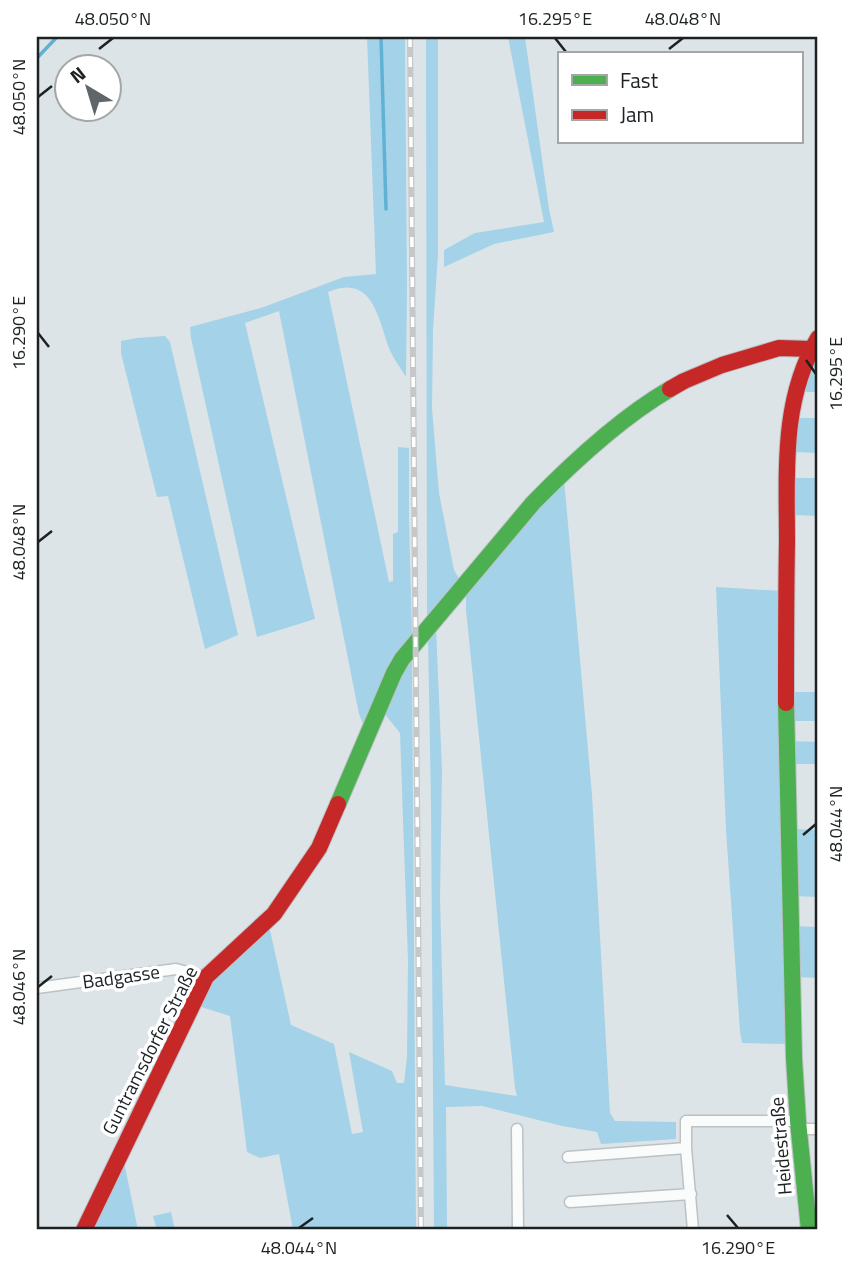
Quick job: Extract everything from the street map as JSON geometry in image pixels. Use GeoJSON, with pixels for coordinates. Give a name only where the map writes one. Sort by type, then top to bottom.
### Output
{"type":"FeatureCollection","features":[{"type":"Feature","properties":{"kind":"street","name":"Guntramsdorfer Straße"},"geometry":{"type":"LineString","coordinates":[[84,1230],[205,977],[274,914],[319,848],[402,659],[541,495],[628,416],[684,381],[722,365],[779,348],[814,344]]}},
{"type":"Feature","properties":{"kind":"street","name":"Heidestraße"},"geometry":{"type":"LineString","coordinates":[[812,1221],[798,1125],[794,1058],[786,742],[787,447],[790,412],[798,379],[814,344]]}},
{"type":"Feature","properties":{"kind":"street","name":"Badgasse"},"geometry":{"type":"LineString","coordinates":[[37,988],[176,969],[205,977]]}},
{"type":"Feature","properties":{"kind":"street"},"geometry":{"type":"LineString","coordinates":[[693,1230],[686,1121],[798,1125],[818,1129]]}},
{"type":"Feature","properties":{"kind":"street"},"geometry":{"type":"LineString","coordinates":[[517,1129],[518,1230]]}},
{"type":"Feature","properties":{"kind":"street"},"geometry":{"type":"LineString","coordinates":[[568,1157],[686,1148]]}},
{"type":"Feature","properties":{"kind":"street"},"geometry":{"type":"LineString","coordinates":[[570,1202],[691,1194]]}},
{"type":"Feature","properties":{"kind":"shaded area"},"geometry":{"type":"Polygon","coordinates":[[[367,37],[405,37],[406,377],[391,352],[371,301],[364,293],[355,288],[328,292],[389,582],[393,581],[393,534],[398,532],[398,447],[409,448],[412,636],[364,726],[359,714],[279,311],[245,323],[315,619],[257,637],[190,327],[261,308],[344,277],[376,274],[367,37]]]}},
{"type":"Feature","properties":{"kind":"shaded area"},"geometry":{"type":"Polygon","coordinates":[[[426,37],[438,37],[438,254],[432,408],[439,493],[454,570],[461,582],[427,619],[426,37]]]}},
{"type":"Feature","properties":{"kind":"shaded area"},"geometry":{"type":"Polygon","coordinates":[[[508,37],[525,37],[554,232],[494,244],[444,267],[444,250],[475,233],[544,222],[508,37]]]}},
{"type":"Feature","properties":{"kind":"shaded area"},"geometry":{"type":"Polygon","coordinates":[[[165,336],[170,342],[238,635],[205,649],[168,496],[157,497],[121,353],[121,341],[165,336]]]}},
{"type":"Feature","properties":{"kind":"shaded area"},"geometry":{"type":"Polygon","coordinates":[[[818,348],[818,392],[800,392],[818,348]]]}},
{"type":"Feature","properties":{"kind":"shaded area"},"geometry":{"type":"Polygon","coordinates":[[[794,418],[818,418],[818,453],[792,452],[794,418]]]}},
{"type":"Feature","properties":{"kind":"shaded area"},"geometry":{"type":"Polygon","coordinates":[[[792,478],[818,478],[818,516],[793,515],[792,478]]]}},
{"type":"Feature","properties":{"kind":"shaded area"},"geometry":{"type":"Polygon","coordinates":[[[564,479],[592,795],[610,1113],[615,1121],[676,1122],[676,1139],[601,1144],[597,1132],[482,1106],[446,1107],[447,1230],[434,1230],[428,634],[436,628],[442,770],[440,898],[445,1085],[517,1096],[466,595],[539,505],[564,479]]]}},
{"type":"Feature","properties":{"kind":"shaded area"},"geometry":{"type":"Polygon","coordinates":[[[716,587],[782,591],[788,1044],[742,1043],[740,1031],[726,830],[716,587]]]}},
{"type":"Feature","properties":{"kind":"shaded area"},"geometry":{"type":"Polygon","coordinates":[[[412,660],[416,1230],[293,1230],[279,1154],[260,1158],[247,1152],[230,1016],[198,1006],[211,980],[268,926],[291,1025],[334,1044],[352,1134],[363,1132],[349,1052],[392,1071],[397,1083],[404,1083],[407,1057],[408,960],[400,733],[384,713],[406,666],[412,660]]]}},
{"type":"Feature","properties":{"kind":"shaded area"},"geometry":{"type":"Polygon","coordinates":[[[791,692],[818,692],[818,721],[791,721],[791,692]]]}},
{"type":"Feature","properties":{"kind":"shaded area"},"geometry":{"type":"Polygon","coordinates":[[[791,741],[818,742],[818,764],[791,764],[791,741]]]}},
{"type":"Feature","properties":{"kind":"shaded area"},"geometry":{"type":"Polygon","coordinates":[[[792,829],[818,830],[818,897],[793,896],[792,829]]]}},
{"type":"Feature","properties":{"kind":"shaded area"},"geometry":{"type":"Polygon","coordinates":[[[793,926],[818,927],[818,978],[796,977],[793,926]]]}},
{"type":"Feature","properties":{"kind":"shaded area"},"geometry":{"type":"Polygon","coordinates":[[[124,1162],[138,1230],[92,1230],[124,1162]]]}},
{"type":"Feature","properties":{"kind":"shaded area"},"geometry":{"type":"Polygon","coordinates":[[[171,1212],[175,1230],[157,1230],[153,1216],[171,1212]]]}},
{"type":"Feature","properties":{"kind":"waterway"},"geometry":{"type":"LineString","coordinates":[[37,58],[57,37]]}},
{"type":"Feature","properties":{"kind":"waterway"},"geometry":{"type":"LineString","coordinates":[[381,37],[386,209]]}},
{"type":"Feature","properties":{"kind":"railway"},"geometry":{"type":"LineString","coordinates":[[410,37],[421,1230]]}},
{"type":"Feature","properties":{"kind":"traffic: fast"},"geometry":{"type":"LineString","coordinates":[[338,804],[402,659],[533,503],[616,427],[670,389]]}},
{"type":"Feature","properties":{"kind":"traffic: fast"},"geometry":{"type":"LineString","coordinates":[[786,703],[794,1058],[809,1230]]}},
{"type":"Feature","properties":{"kind":"traffic: jam"},"geometry":{"type":"LineString","coordinates":[[786,703],[789,437],[798,386],[818,338]]}},
{"type":"Feature","properties":{"kind":"traffic: jam"},"geometry":{"type":"LineString","coordinates":[[670,389],[722,365],[779,348],[811,349]]}},
{"type":"Feature","properties":{"kind":"traffic: jam"},"geometry":{"type":"LineString","coordinates":[[84,1230],[206,977],[274,914],[319,848],[338,804]]}}]}
